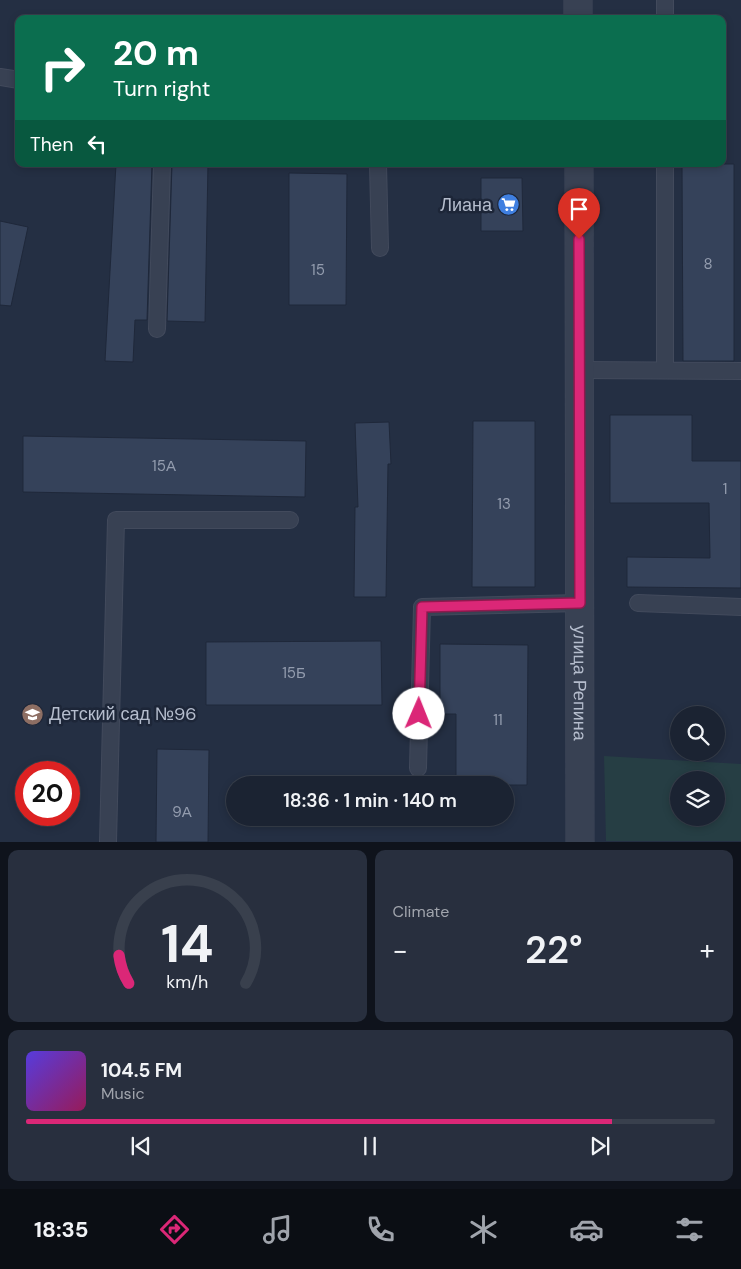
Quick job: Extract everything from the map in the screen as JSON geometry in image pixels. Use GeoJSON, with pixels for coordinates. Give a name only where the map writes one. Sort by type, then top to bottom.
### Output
{"type":"FeatureCollection","features":[{"type":"Feature","properties":{"kind":"street"},"geometry":{"type":"LineString","coordinates":[[578,0],[578,15]]}},
{"type":"Feature","properties":{"kind":"street","name":"улица Репина"},"geometry":{"type":"LineString","coordinates":[[579,167],[580,842]]}},
{"type":"Feature","properties":{"kind":"lane"},"geometry":{"type":"LineString","coordinates":[[665,0],[665,15]]}},
{"type":"Feature","properties":{"kind":"lane"},"geometry":{"type":"LineString","coordinates":[[0,76],[15,79]]}},
{"type":"Feature","properties":{"kind":"lane"},"geometry":{"type":"LineString","coordinates":[[157,329],[162,167]]}},
{"type":"Feature","properties":{"kind":"lane"},"geometry":{"type":"LineString","coordinates":[[378,167],[380,248]]}},
{"type":"Feature","properties":{"kind":"lane"},"geometry":{"type":"LineString","coordinates":[[665,167],[665,370]]}},
{"type":"Feature","properties":{"kind":"lane"},"geometry":{"type":"LineString","coordinates":[[579,370],[741,371]]}},
{"type":"Feature","properties":{"kind":"lane"},"geometry":{"type":"LineString","coordinates":[[108,842],[116,520],[290,520]]}},
{"type":"Feature","properties":{"kind":"lane"},"geometry":{"type":"LineString","coordinates":[[418,768],[422,607],[580,603]]}},
{"type":"Feature","properties":{"kind":"lane"},"geometry":{"type":"LineString","coordinates":[[638,603],[741,607]]}},
{"type":"Feature","properties":{"kind":"green space"},"geometry":{"type":"Polygon","coordinates":[[[604,756],[741,764],[741,841],[606,841],[604,756]]]}},
{"type":"Feature","properties":{"kind":"building"},"geometry":{"type":"Polygon","coordinates":[[[726,164],[734,164],[734,361],[683,361],[682,167],[726,167],[726,164]]]}},
{"type":"Feature","properties":{"kind":"building"},"geometry":{"type":"Polygon","coordinates":[[[116,167],[152,167],[147,320],[135,320],[133,362],[105,361],[116,167]]]}},
{"type":"Feature","properties":{"kind":"building"},"geometry":{"type":"Polygon","coordinates":[[[172,167],[208,167],[205,322],[167,321],[172,167]]]}},
{"type":"Feature","properties":{"kind":"building"},"geometry":{"type":"Polygon","coordinates":[[[289,173],[347,174],[346,305],[289,305],[289,173]]]}},
{"type":"Feature","properties":{"kind":"building"},"geometry":{"type":"Polygon","coordinates":[[[481,178],[522,178],[523,231],[481,231],[481,178]]]}},
{"type":"Feature","properties":{"kind":"building"},"geometry":{"type":"Polygon","coordinates":[[[0,221],[28,227],[11,306],[0,305],[0,221]]]}},
{"type":"Feature","properties":{"kind":"building"},"geometry":{"type":"Polygon","coordinates":[[[610,415],[692,415],[692,461],[741,461],[741,588],[627,587],[627,557],[710,558],[709,503],[610,503],[610,415]]]}},
{"type":"Feature","properties":{"kind":"building"},"geometry":{"type":"Polygon","coordinates":[[[473,421],[535,421],[535,587],[472,587],[473,421]]]}},
{"type":"Feature","properties":{"kind":"building"},"geometry":{"type":"Polygon","coordinates":[[[389,422],[391,464],[388,464],[386,597],[354,597],[355,507],[358,507],[355,423],[389,422]]]}},
{"type":"Feature","properties":{"kind":"building"},"geometry":{"type":"Polygon","coordinates":[[[23,436],[306,441],[305,497],[23,492],[23,436]]]}},
{"type":"Feature","properties":{"kind":"building"},"geometry":{"type":"Polygon","coordinates":[[[381,641],[382,705],[206,705],[206,642],[381,641]]]}},
{"type":"Feature","properties":{"kind":"building"},"geometry":{"type":"Polygon","coordinates":[[[440,644],[528,645],[527,785],[514,785],[514,776],[456,776],[456,714],[440,714],[440,644]]]}},
{"type":"Feature","properties":{"kind":"building"},"geometry":{"type":"Polygon","coordinates":[[[157,749],[209,750],[208,842],[156,842],[157,749]]]}},
{"type":"Feature","properties":{"kind":"place","name":"Лиана"},"geometry":{"type":"Point","coordinates":[508,205]}},
{"type":"Feature","properties":{"kind":"place","name":"Детский сад №96"},"geometry":{"type":"Point","coordinates":[33,714]}},
{"type":"Feature","properties":{"kind":"route"},"geometry":{"type":"LineString","coordinates":[[419,714],[422,607],[580,603],[579,239]]}}]}
